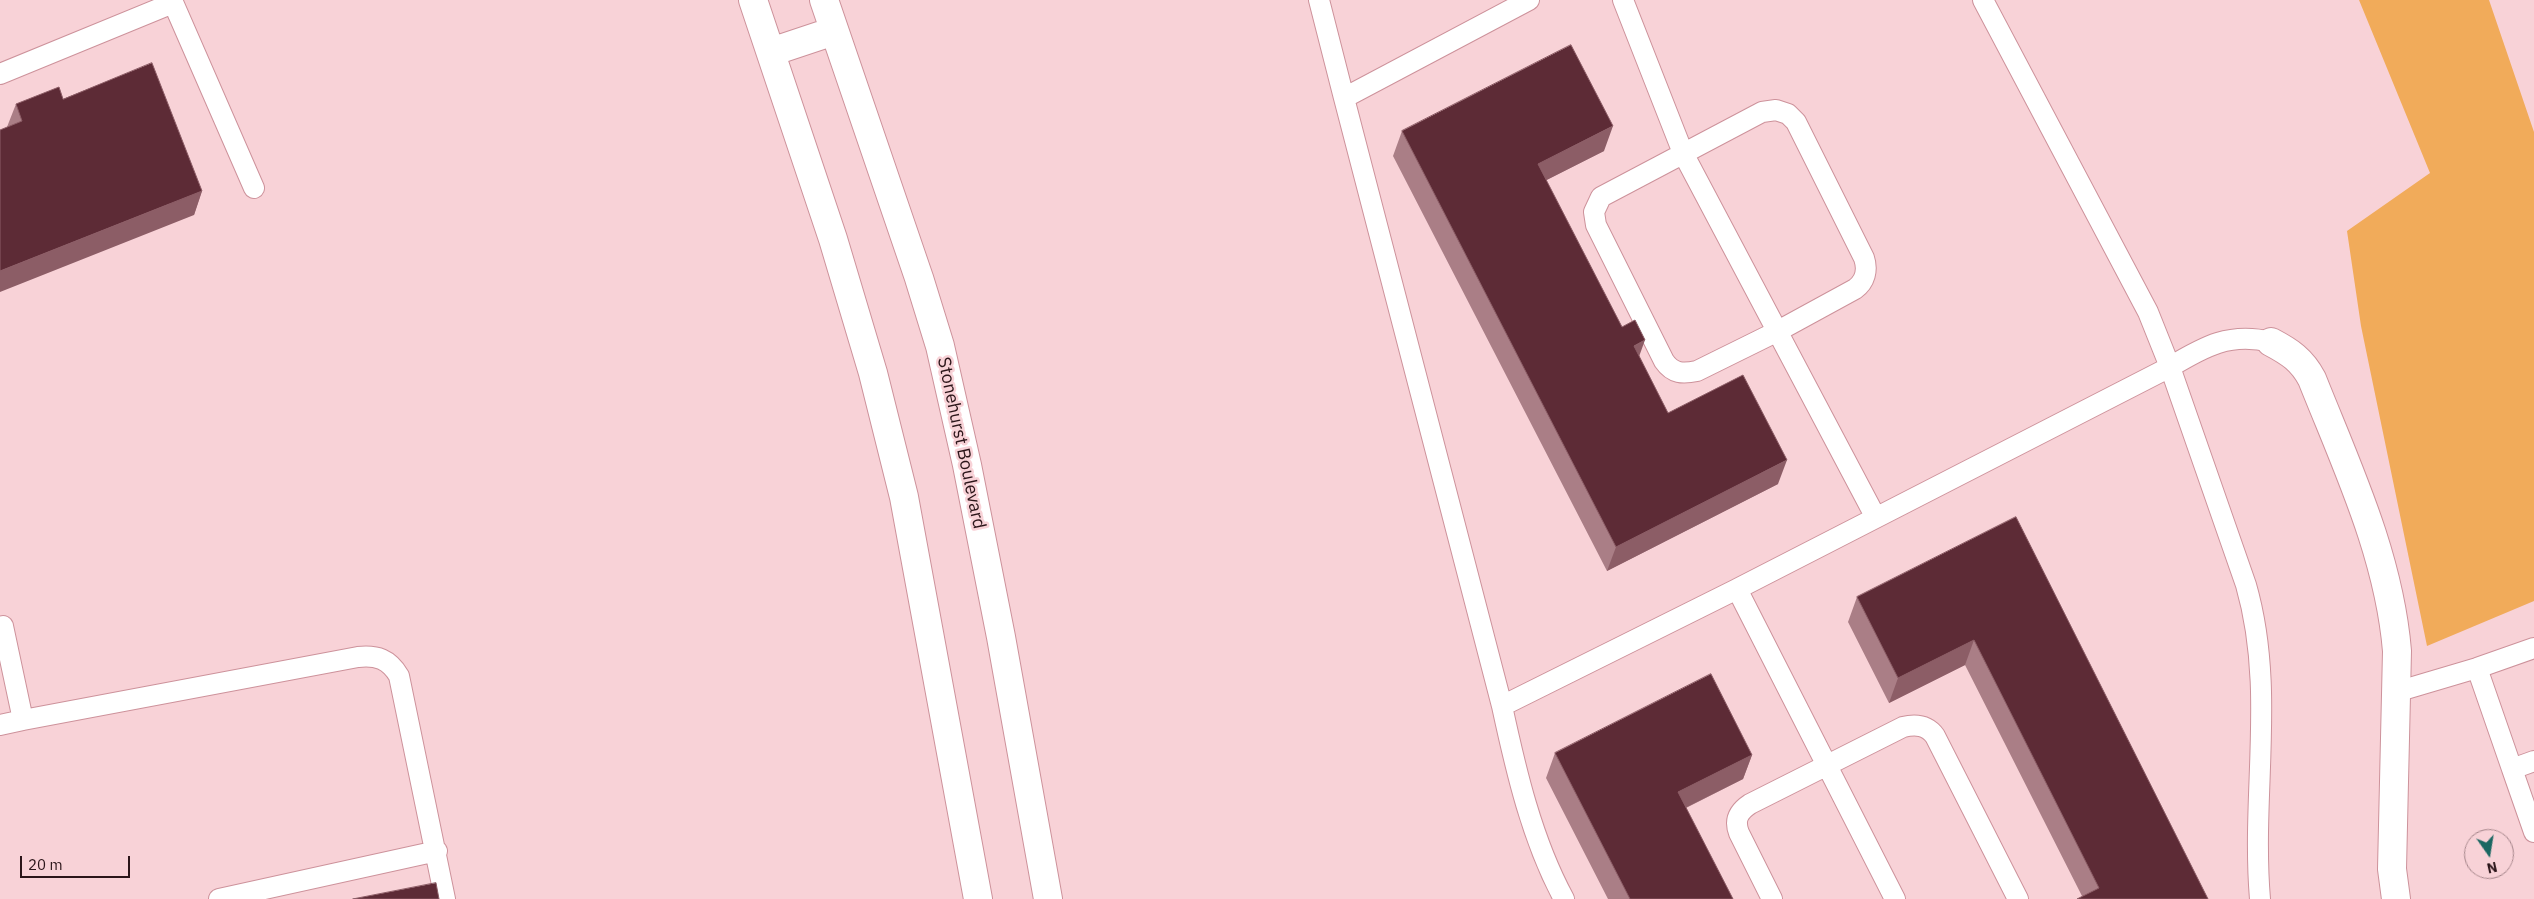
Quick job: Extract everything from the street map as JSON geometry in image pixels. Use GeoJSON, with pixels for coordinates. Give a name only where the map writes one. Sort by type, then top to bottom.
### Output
{"type":"FeatureCollection","features":[{"type":"Feature","properties":{"kind":"street"},"geometry":{"type":"LineString","coordinates":[[754,0],[833,239],[865,344],[904,497],[978,899]]}},
{"type":"Feature","properties":{"kind":"street","name":"Stonehurst Boulevard"},"geometry":{"type":"LineString","coordinates":[[824,0],[919,278],[940,346],[998,618],[1048,899]]}},
{"type":"Feature","properties":{"kind":"street"},"geometry":{"type":"LineString","coordinates":[[771,52],[834,31]]}},
{"type":"Feature","properties":{"kind":"street"},"geometry":{"type":"LineString","coordinates":[[2271,342],[2291,352],[2304,365],[2369,524],[2386,579],[2394,619],[2396,692],[2392,869],[2396,899]]}},
{"type":"Feature","properties":{"kind":"lane"},"geometry":{"type":"LineString","coordinates":[[1319,0],[1502,706],[1519,783],[1555,882],[1564,899]]}},
{"type":"Feature","properties":{"kind":"lane"},"geometry":{"type":"LineString","coordinates":[[1344,98],[1529,0]]}},
{"type":"Feature","properties":{"kind":"lane"},"geometry":{"type":"LineString","coordinates":[[1623,0],[1683,153],[1875,516]]}},
{"type":"Feature","properties":{"kind":"lane"},"geometry":{"type":"LineString","coordinates":[[1983,0],[2148,312],[2170,367],[2255,618],[2261,665],[2260,899]]}},
{"type":"Feature","properties":{"kind":"lane"},"geometry":{"type":"LineString","coordinates":[[0,74],[172,1],[254,188]]}},
{"type":"Feature","properties":{"kind":"lane"},"geometry":{"type":"LineString","coordinates":[[1783,111],[1796,122],[1864,258],[1865,274],[1860,286],[1778,332],[1697,371],[1672,371],[1664,361],[1596,225],[1594,212],[1601,197],[1762,112],[1783,111]]}},
{"type":"Feature","properties":{"kind":"lane"},"geometry":{"type":"LineString","coordinates":[[1502,706],[1737,589],[1875,516],[2214,343],[2252,338],[2271,342]]}},
{"type":"Feature","properties":{"kind":"lane"},"geometry":{"type":"LineString","coordinates":[[1737,589],[1894,899]]}},
{"type":"Feature","properties":{"kind":"lane"},"geometry":{"type":"LineString","coordinates":[[1,623],[23,720]]}},
{"type":"Feature","properties":{"kind":"lane"},"geometry":{"type":"LineString","coordinates":[[2396,692],[2477,668],[2534,648]]}},
{"type":"Feature","properties":{"kind":"lane"},"geometry":{"type":"LineString","coordinates":[[0,725],[358,657],[370,656],[382,659],[392,665],[399,676],[437,851],[445,899]]}},
{"type":"Feature","properties":{"kind":"lane"},"geometry":{"type":"LineString","coordinates":[[2477,668],[2534,832]]}},
{"type":"Feature","properties":{"kind":"lane"},"geometry":{"type":"LineString","coordinates":[[1772,899],[1739,833],[1738,816],[1750,804],[1903,727],[1926,727],[1935,736],[2018,899]]}},
{"type":"Feature","properties":{"kind":"lane"},"geometry":{"type":"LineString","coordinates":[[2512,769],[2534,762]]}},
{"type":"Feature","properties":{"kind":"lane"},"geometry":{"type":"LineString","coordinates":[[218,899],[437,851]]}},
{"type":"Feature","properties":{"kind":"shaded area"},"geometry":{"type":"Polygon","coordinates":[[[2359,0],[2489,0],[2534,132],[2534,601],[2427,646],[2361,326],[2347,231],[2430,173],[2359,0]]]}},
{"type":"Feature","properties":{"kind":"building"},"geometry":{"type":"Polygon","coordinates":[[[1571,45],[1613,126],[1538,164],[1622,327],[1635,320],[1645,340],[1634,346],[1668,413],[1743,375],[1787,460],[1616,547],[1402,131],[1571,45]]]}},
{"type":"Feature","properties":{"kind":"building"},"geometry":{"type":"Polygon","coordinates":[[[152,63],[202,191],[0,271],[0,130],[22,121],[16,104],[59,87],[63,99],[152,63]]]}},
{"type":"Feature","properties":{"kind":"building"},"geometry":{"type":"Polygon","coordinates":[[[2016,517],[2208,899],[2077,899],[2099,888],[1974,640],[1898,678],[1857,597],[2016,517]]]}},
{"type":"Feature","properties":{"kind":"building"},"geometry":{"type":"Polygon","coordinates":[[[1711,674],[1752,755],[1678,792],[1733,899],[1630,899],[1555,753],[1711,674]]]}},
{"type":"Feature","properties":{"kind":"building"},"geometry":{"type":"Polygon","coordinates":[[[436,883],[439,899],[353,899],[436,883]]]}}]}
